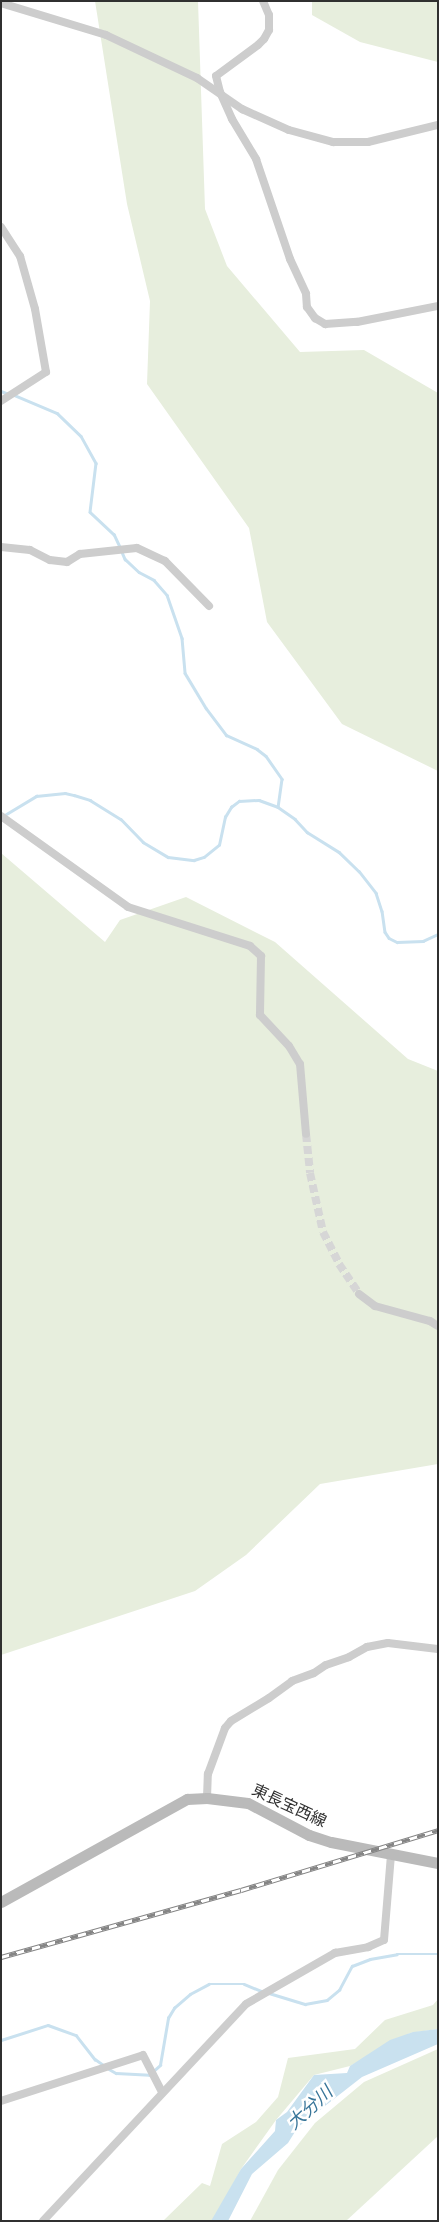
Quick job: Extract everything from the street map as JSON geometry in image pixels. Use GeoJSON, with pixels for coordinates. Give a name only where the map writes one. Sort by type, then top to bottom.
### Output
{"type":"FeatureCollection","features":[{"type":"Feature","properties":{"kind":"main road","name":"東長宝西線"},"geometry":{"type":"LineString","coordinates":[[1,1902],[169,1808],[187,1800],[207,1798],[248,1803],[309,1835],[331,1842],[438,1862]]}},
{"type":"Feature","properties":{"kind":"street"},"geometry":{"type":"LineString","coordinates":[[263,1],[269,15],[269,30],[258,46],[216,76],[220,92],[232,119],[256,159],[290,259],[306,294],[307,307],[315,318],[326,324],[357,322],[438,306]]}},
{"type":"Feature","properties":{"kind":"street"},"geometry":{"type":"LineString","coordinates":[[1,3],[106,35],[197,78],[220,92],[242,109],[289,130],[333,142],[368,142],[438,125]]}},
{"type":"Feature","properties":{"kind":"street"},"geometry":{"type":"LineString","coordinates":[[1,227],[20,256],[35,309],[46,372],[1,401]]}},
{"type":"Feature","properties":{"kind":"street"},"geometry":{"type":"LineString","coordinates":[[1,547],[30,550],[50,560],[67,562],[80,554],[137,548],[165,561],[209,606]]}},
{"type":"Feature","properties":{"kind":"street"},"geometry":{"type":"LineString","coordinates":[[1,816],[128,907],[250,946],[262,956],[260,1015],[289,1046],[300,1064],[306,1134]]}},
{"type":"Feature","properties":{"kind":"street"},"geometry":{"type":"LineString","coordinates":[[359,1294],[375,1306],[430,1320],[438,1326]]}},
{"type":"Feature","properties":{"kind":"street"},"geometry":{"type":"LineString","coordinates":[[207,1798],[208,1774],[225,1728],[231,1721],[269,1698],[292,1681],[314,1673],[326,1665],[349,1657],[367,1647],[381,1644],[408,1644],[438,1649]]}},
{"type":"Feature","properties":{"kind":"street"},"geometry":{"type":"LineString","coordinates":[[43,2221],[246,2004],[335,1953],[368,1947],[384,1940],[390,1854]]}},
{"type":"Feature","properties":{"kind":"street"},"geometry":{"type":"LineString","coordinates":[[1,2101],[143,2055],[162,2092]]}},
{"type":"Feature","properties":{"kind":"green space"},"geometry":{"type":"Polygon","coordinates":[[[95,1],[198,1],[205,209],[227,266],[300,352],[364,350],[438,393],[438,771],[342,724],[267,622],[249,528],[147,384],[150,301],[127,204],[95,1]]]}},
{"type":"Feature","properties":{"kind":"green space"},"geometry":{"type":"Polygon","coordinates":[[[312,1],[438,1],[438,62],[360,42],[312,15],[312,1]]]}},
{"type":"Feature","properties":{"kind":"green space"},"geometry":{"type":"Polygon","coordinates":[[[1,853],[105,942],[120,920],[186,897],[275,942],[408,1059],[438,1071],[438,1464],[320,1484],[246,1555],[195,1591],[1,1655],[1,853]]]}},
{"type":"Feature","properties":{"kind":"green space"},"geometry":{"type":"Polygon","coordinates":[[[438,1999],[438,2029],[410,2033],[350,2066],[314,2075],[276,2120],[241,2169],[215,2221],[163,2221],[202,2183],[210,2186],[222,2144],[256,2122],[278,2097],[288,2058],[355,2049],[385,2020],[433,2005],[438,1999]]]}},
{"type":"Feature","properties":{"kind":"green space"},"geometry":{"type":"Polygon","coordinates":[[[438,2049],[438,2136],[346,2221],[250,2221],[278,2170],[315,2123],[364,2082],[438,2049]]]}},
{"type":"Feature","properties":{"kind":"water","name":"大分川"},"geometry":{"type":"Polygon","coordinates":[[[438,2029],[438,2044],[362,2077],[298,2127],[288,2143],[252,2174],[228,2221],[211,2221],[241,2169],[275,2131],[276,2120],[287,2112],[314,2075],[347,2073],[350,2066],[390,2040],[413,2032],[438,2029]]]}},
{"type":"Feature","properties":{"kind":"waterway"},"geometry":{"type":"LineString","coordinates":[[1,391],[9,394]]}},
{"type":"Feature","properties":{"kind":"waterway"},"geometry":{"type":"LineString","coordinates":[[14,395],[57,413],[81,436],[96,463],[90,512],[114,534],[120,547]]}},
{"type":"Feature","properties":{"kind":"waterway"},"geometry":{"type":"LineString","coordinates":[[122,552],[125,559],[139,572],[154,580],[167,595],[182,638],[185,673],[206,708],[226,735],[257,749],[266,756],[282,779],[278,807]]}},
{"type":"Feature","properties":{"kind":"waterway"},"geometry":{"type":"LineString","coordinates":[[3,816],[36,796],[65,793],[74,795],[90,800],[121,819],[143,842],[168,857],[194,860],[204,857],[219,845],[225,817],[231,807],[239,801],[259,800],[278,807],[295,819],[307,832],[339,852],[359,871],[376,893],[382,911],[385,932],[389,938],[397,942],[423,941],[438,934]]}},
{"type":"Feature","properties":{"kind":"waterway"},"geometry":{"type":"LineString","coordinates":[[269,1993],[305,2004],[327,2000],[339,1990],[352,1966],[370,1959],[397,1954],[438,1954]]}},
{"type":"Feature","properties":{"kind":"waterway"},"geometry":{"type":"LineString","coordinates":[[109,2069],[116,2073],[149,2075],[160,2065],[168,2018],[174,2008],[190,1994],[209,1984],[244,1984],[264,1992]]}},
{"type":"Feature","properties":{"kind":"waterway"},"geometry":{"type":"LineString","coordinates":[[1,2040],[48,2025],[76,2035],[95,2059],[105,2066]]}},
{"type":"Feature","properties":{"kind":"tunnel"},"geometry":{"type":"LineString","coordinates":[[306,1134],[310,1173],[323,1232],[339,1264],[359,1294]]}},
{"type":"Feature","properties":{"kind":"railway"},"geometry":{"type":"LineString","coordinates":[[1,1957],[241,1890],[438,1830]]}}]}
